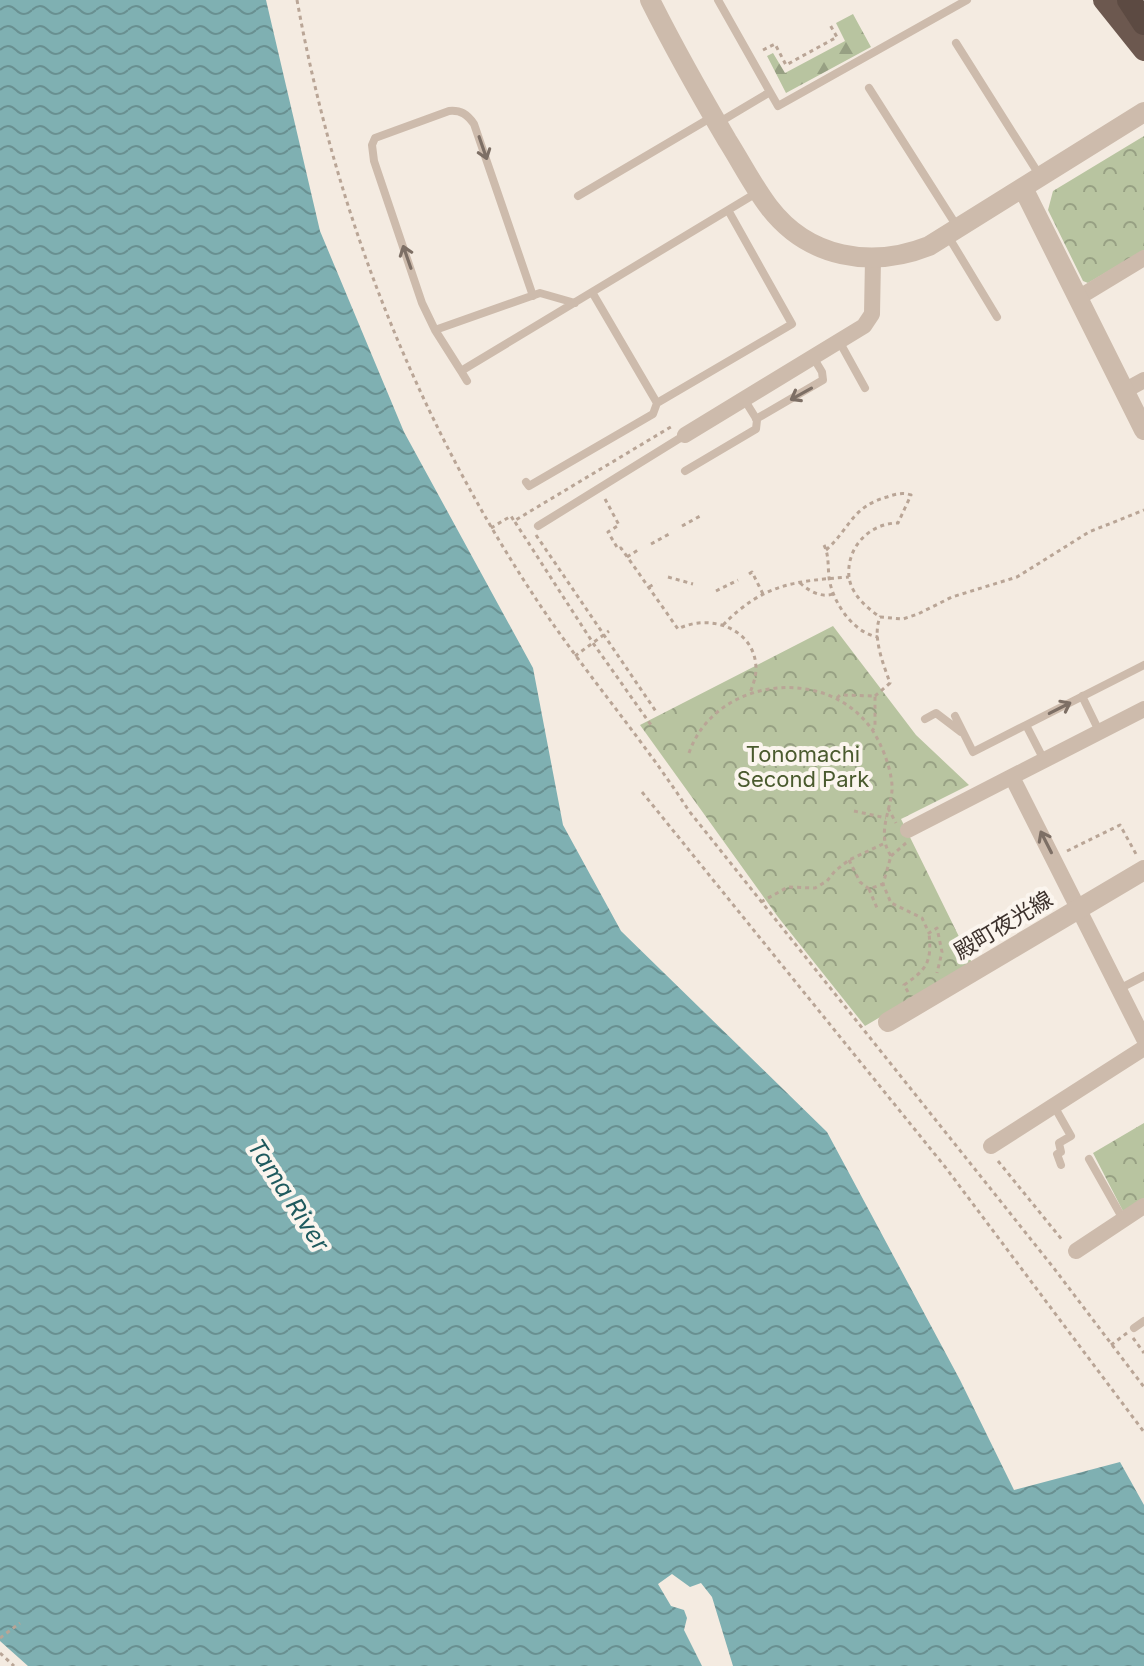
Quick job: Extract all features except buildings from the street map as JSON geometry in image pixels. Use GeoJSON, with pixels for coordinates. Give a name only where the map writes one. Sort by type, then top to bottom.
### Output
{"type":"FeatureCollection","features":[{"type":"Feature","properties":{"kind":"highway"},"geometry":{"type":"LineString","coordinates":[[1104,0],[1144,50]]}},
{"type":"Feature","properties":{"kind":"highway"},"geometry":{"type":"LineString","coordinates":[[1129,0],[1144,23]]}},
{"type":"Feature","properties":{"kind":"street"},"geometry":{"type":"LineString","coordinates":[[650,0],[715,120],[759,191],[785,224],[813,244],[834,253],[873,259],[913,252],[953,232],[1144,112]]}},
{"type":"Feature","properties":{"kind":"street"},"geometry":{"type":"LineString","coordinates":[[1031,182],[1078,298],[1144,430]]}},
{"type":"Feature","properties":{"kind":"street"},"geometry":{"type":"LineString","coordinates":[[1078,298],[1144,258]]}},
{"type":"Feature","properties":{"kind":"street"},"geometry":{"type":"LineString","coordinates":[[679,430],[744,399],[864,326],[870,320],[874,290],[873,259]]}},
{"type":"Feature","properties":{"kind":"street"},"geometry":{"type":"LineString","coordinates":[[1124,391],[1144,380]]}},
{"type":"Feature","properties":{"kind":"street"},"geometry":{"type":"LineString","coordinates":[[908,830],[1144,709]]}},
{"type":"Feature","properties":{"kind":"street"},"geometry":{"type":"LineString","coordinates":[[1012,777],[1144,1039]]}},
{"type":"Feature","properties":{"kind":"street","name":"殿町夜光線"},"geometry":{"type":"LineString","coordinates":[[888,1022],[1078,909],[1141,864]]}},
{"type":"Feature","properties":{"kind":"street"},"geometry":{"type":"LineString","coordinates":[[991,1146],[1144,1048]]}},
{"type":"Feature","properties":{"kind":"street"},"geometry":{"type":"LineString","coordinates":[[1076,1251],[1144,1206]]}},
{"type":"Feature","properties":{"kind":"lane"},"geometry":{"type":"LineString","coordinates":[[718,0],[778,106],[967,0]]}},
{"type":"Feature","properties":{"kind":"lane"},"geometry":{"type":"LineString","coordinates":[[956,43],[1031,182]]}},
{"type":"Feature","properties":{"kind":"lane"},"geometry":{"type":"LineString","coordinates":[[869,88],[953,232],[997,317]]}},
{"type":"Feature","properties":{"kind":"lane"},"geometry":{"type":"LineString","coordinates":[[578,196],[770,92]]}},
{"type":"Feature","properties":{"kind":"lane"},"geometry":{"type":"LineString","coordinates":[[467,381],[422,303],[374,161],[372,145],[375,138],[449,111],[459,110],[468,116],[474,124],[533,296]]}},
{"type":"Feature","properties":{"kind":"lane"},"geometry":{"type":"LineString","coordinates":[[461,371],[759,191]]}},
{"type":"Feature","properties":{"kind":"lane"},"geometry":{"type":"LineString","coordinates":[[526,482],[529,486],[653,414],[657,403],[792,324],[728,210]]}},
{"type":"Feature","properties":{"kind":"lane"},"geometry":{"type":"LineString","coordinates":[[592,292],[657,403]]}},
{"type":"Feature","properties":{"kind":"lane"},"geometry":{"type":"LineString","coordinates":[[435,330],[540,293],[575,303]]}},
{"type":"Feature","properties":{"kind":"lane"},"geometry":{"type":"LineString","coordinates":[[839,341],[865,388]]}},
{"type":"Feature","properties":{"kind":"lane"},"geometry":{"type":"LineString","coordinates":[[756,419],[823,380],[813,357]]}},
{"type":"Feature","properties":{"kind":"lane"},"geometry":{"type":"LineString","coordinates":[[685,471],[753,433],[756,419],[744,399]]}},
{"type":"Feature","properties":{"kind":"lane"},"geometry":{"type":"LineString","coordinates":[[535,527],[640,463],[679,430]]}},
{"type":"Feature","properties":{"kind":"lane"},"geometry":{"type":"LineString","coordinates":[[955,716],[973,752],[1144,665]]}},
{"type":"Feature","properties":{"kind":"lane"},"geometry":{"type":"LineString","coordinates":[[1082,696],[1100,732]]}},
{"type":"Feature","properties":{"kind":"lane"},"geometry":{"type":"LineString","coordinates":[[925,719],[936,713],[964,735]]}},
{"type":"Feature","properties":{"kind":"lane"},"geometry":{"type":"LineString","coordinates":[[1026,725],[1044,760]]}},
{"type":"Feature","properties":{"kind":"lane"},"geometry":{"type":"LineString","coordinates":[[1119,989],[1144,976]]}},
{"type":"Feature","properties":{"kind":"lane"},"geometry":{"type":"LineString","coordinates":[[1053,1106],[1071,1136],[1059,1143],[1061,1152],[1057,1154],[1061,1165]]}},
{"type":"Feature","properties":{"kind":"lane"},"geometry":{"type":"LineString","coordinates":[[1089,1159],[1123,1219]]}},
{"type":"Feature","properties":{"kind":"lane"},"geometry":{"type":"LineString","coordinates":[[1134,1328],[1144,1321]]}},
{"type":"Feature","properties":{"kind":"path"},"geometry":{"type":"LineString","coordinates":[[297,0],[314,89],[367,267],[428,410],[457,470],[491,528],[575,656],[664,772],[689,811],[1044,1255],[1144,1387]]}},
{"type":"Feature","properties":{"kind":"path"},"geometry":{"type":"LineString","coordinates":[[763,50],[775,44],[786,65],[837,37],[829,23]]}},
{"type":"Feature","properties":{"kind":"path"},"geometry":{"type":"LineString","coordinates":[[514,521],[679,430]]}},
{"type":"Feature","properties":{"kind":"path"},"geometry":{"type":"LineString","coordinates":[[878,637],[858,629],[845,615],[833,594],[825,547],[836,541],[856,512],[865,505],[892,495],[911,495],[898,523],[869,531],[859,542],[853,550],[849,577],[853,589],[866,607],[880,617],[903,619],[952,597],[1017,577],[1089,532],[1144,510]]}},
{"type":"Feature","properties":{"kind":"path"},"geometry":{"type":"LineString","coordinates":[[604,497],[619,525],[608,532],[678,629],[704,621],[723,625],[744,638],[756,666],[750,693]]}},
{"type":"Feature","properties":{"kind":"path"},"geometry":{"type":"LineString","coordinates":[[682,526],[702,515]]}},
{"type":"Feature","properties":{"kind":"path"},"geometry":{"type":"LineString","coordinates":[[491,528],[511,516],[593,643],[651,725]]}},
{"type":"Feature","properties":{"kind":"path"},"geometry":{"type":"LineString","coordinates":[[535,527],[657,713]]}},
{"type":"Feature","properties":{"kind":"path"},"geometry":{"type":"LineString","coordinates":[[651,544],[671,533]]}},
{"type":"Feature","properties":{"kind":"path"},"geometry":{"type":"LineString","coordinates":[[627,557],[638,550]]}},
{"type":"Feature","properties":{"kind":"path"},"geometry":{"type":"LineString","coordinates":[[749,574],[752,572],[763,594]]}},
{"type":"Feature","properties":{"kind":"path"},"geometry":{"type":"LineString","coordinates":[[668,577],[693,584]]}},
{"type":"Feature","properties":{"kind":"path"},"geometry":{"type":"LineString","coordinates":[[723,625],[744,604],[773,589],[849,577]]}},
{"type":"Feature","properties":{"kind":"path"},"geometry":{"type":"LineString","coordinates":[[716,591],[738,580]]}},
{"type":"Feature","properties":{"kind":"path"},"geometry":{"type":"LineString","coordinates":[[649,587],[656,583]]}},
{"type":"Feature","properties":{"kind":"path"},"geometry":{"type":"LineString","coordinates":[[800,583],[826,597],[833,594]]}},
{"type":"Feature","properties":{"kind":"path"},"geometry":{"type":"LineString","coordinates":[[836,699],[840,695],[875,696],[890,683],[881,657],[877,624],[880,617]]}},
{"type":"Feature","properties":{"kind":"path"},"geometry":{"type":"LineString","coordinates":[[575,656],[609,631]]}},
{"type":"Feature","properties":{"kind":"path"},"geometry":{"type":"LineString","coordinates":[[689,753],[696,734],[720,709],[750,693],[787,686],[824,693],[836,699],[872,731],[887,764],[892,789],[883,844],[891,856],[883,884],[891,903],[922,918],[929,933],[931,950],[924,972],[904,985]]}},
{"type":"Feature","properties":{"kind":"path"},"geometry":{"type":"LineString","coordinates":[[872,731],[875,727],[875,696]]}},
{"type":"Feature","properties":{"kind":"path"},"geometry":{"type":"LineString","coordinates":[[642,792],[946,1168],[1144,1432]]}},
{"type":"Feature","properties":{"kind":"path"},"geometry":{"type":"LineString","coordinates":[[854,811],[886,818]]}},
{"type":"Feature","properties":{"kind":"path"},"geometry":{"type":"LineString","coordinates":[[1054,858],[1120,825],[1141,864]]}},
{"type":"Feature","properties":{"kind":"path"},"geometry":{"type":"LineString","coordinates":[[761,902],[788,887],[815,888],[849,860],[883,844]]}},
{"type":"Feature","properties":{"kind":"path"},"geometry":{"type":"LineString","coordinates":[[849,860],[860,882],[869,889],[877,908]]}},
{"type":"Feature","properties":{"kind":"path"},"geometry":{"type":"LineString","coordinates":[[869,889],[883,884]]}},
{"type":"Feature","properties":{"kind":"path"},"geometry":{"type":"LineString","coordinates":[[927,998],[921,987],[938,972],[942,952],[937,928],[929,933]]}},
{"type":"Feature","properties":{"kind":"path"},"geometry":{"type":"LineString","coordinates":[[991,1146],[999,1163],[1057,1237],[1076,1251]]}},
{"type":"Feature","properties":{"kind":"path"},"geometry":{"type":"LineString","coordinates":[[1111,1345],[1129,1332],[1144,1353]]}},
{"type":"Feature","properties":{"kind":"path"},"geometry":{"type":"LineString","coordinates":[[0,1638],[20,1623]]}},
{"type":"Feature","properties":{"kind":"path"},"geometry":{"type":"LineString","coordinates":[[0,1653],[14,1666]]}},
{"type":"Feature","properties":{"kind":"green space"},"geometry":{"type":"Polygon","coordinates":[[[853,14],[871,47],[786,93],[767,56],[773,53],[785,73],[845,41],[836,23],[853,14]]]}},
{"type":"Feature","properties":{"kind":"green space"},"geometry":{"type":"Polygon","coordinates":[[[1144,136],[1144,250],[1088,283],[1083,281],[1048,210],[1053,191],[1144,136]]]}},
{"type":"Feature","properties":{"kind":"green space","name":"Tonomachi Second Park"},"geometry":{"type":"Polygon","coordinates":[[[833,626],[916,735],[969,785],[901,819],[972,963],[865,1026],[778,917],[640,725],[833,626]]]}},
{"type":"Feature","properties":{"kind":"green space"},"geometry":{"type":"Polygon","coordinates":[[[1144,1123],[1144,1198],[1123,1211],[1093,1153],[1144,1123]]]}},
{"type":"Feature","properties":{"kind":"water","name":"Tama River"},"geometry":{"type":"Polygon","coordinates":[[[0,0],[266,0],[320,231],[404,432],[533,668],[563,825],[621,931],[827,1132],[960,1380],[1014,1490],[1120,1462],[1144,1505],[1144,1666],[733,1666],[712,1597],[701,1583],[690,1587],[672,1574],[658,1584],[671,1606],[684,1610],[687,1618],[684,1630],[702,1666],[28,1666],[0,1641],[0,0]]]}}]}
